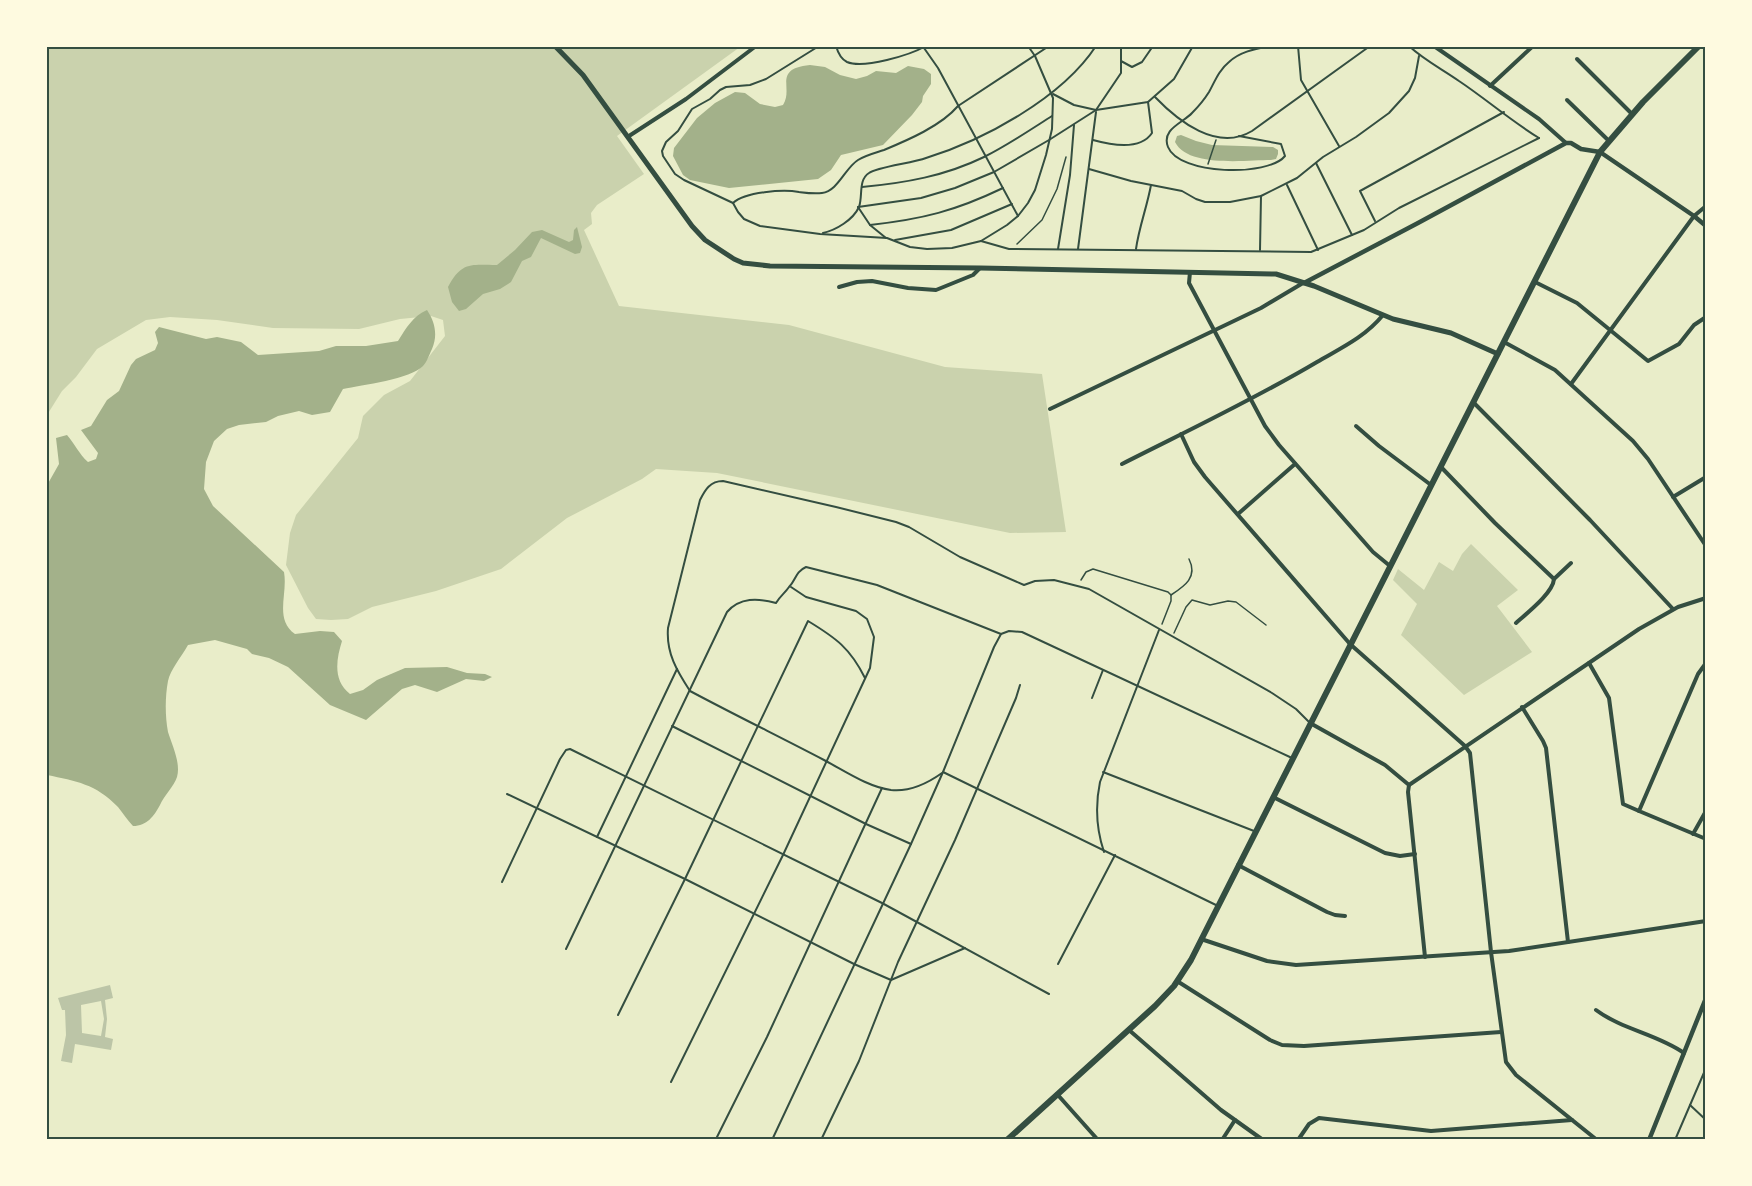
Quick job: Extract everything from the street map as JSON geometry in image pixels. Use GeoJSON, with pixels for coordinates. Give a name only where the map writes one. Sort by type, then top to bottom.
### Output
{"type":"FeatureCollection","features":[{"type":"Feature","properties":{"kind":"highway"},"geometry":{"type":"LineString","coordinates":[[1007,1140],[1155,1006],[1178,979],[1218,906],[1600,152],[1633,114],[1699,46]]}},
{"type":"Feature","properties":{"kind":"main road"},"geometry":{"type":"LineString","coordinates":[[555,46],[583,75],[629,135],[692,226],[705,240],[734,260],[757,265],[789,267],[1267,273],[1285,276],[1383,315],[1451,333],[1498,354]]}},
{"type":"Feature","properties":{"kind":"street"},"geometry":{"type":"LineString","coordinates":[[629,135],[686,99],[756,46]]}},
{"type":"Feature","properties":{"kind":"street"},"geometry":{"type":"LineString","coordinates":[[1434,46],[1539,119],[1566,143]]}},
{"type":"Feature","properties":{"kind":"street"},"geometry":{"type":"LineString","coordinates":[[1490,86],[1533,46]]}},
{"type":"Feature","properties":{"kind":"street"},"geometry":{"type":"LineString","coordinates":[[1577,59],[1633,114]]}},
{"type":"Feature","properties":{"kind":"street"},"geometry":{"type":"LineString","coordinates":[[1567,100],[1610,141]]}},
{"type":"Feature","properties":{"kind":"street"},"geometry":{"type":"LineString","coordinates":[[1050,409],[1261,308],[1566,143],[1571,143],[1581,149],[1600,152],[1706,226]]}},
{"type":"Feature","properties":{"kind":"street"},"geometry":{"type":"LineString","coordinates":[[1571,384],[1694,216],[1706,206]]}},
{"type":"Feature","properties":{"kind":"street"},"geometry":{"type":"LineString","coordinates":[[839,287],[872,281],[908,288],[936,290],[973,275],[980,268]]}},
{"type":"Feature","properties":{"kind":"street"},"geometry":{"type":"LineString","coordinates":[[1190,272],[1189,283],[1213,332],[1265,426],[1295,464],[1373,552],[1390,566]]}},
{"type":"Feature","properties":{"kind":"street"},"geometry":{"type":"LineString","coordinates":[[1535,282],[1577,303],[1648,361],[1678,344],[1694,325],[1706,317]]}},
{"type":"Feature","properties":{"kind":"street"},"geometry":{"type":"LineString","coordinates":[[1122,464],[1251,400],[1368,332],[1383,315]]}},
{"type":"Feature","properties":{"kind":"street"},"geometry":{"type":"LineString","coordinates":[[1504,342],[1556,370],[1633,441],[1648,459],[1706,546]]}},
{"type":"Feature","properties":{"kind":"street"},"geometry":{"type":"LineString","coordinates":[[1473,402],[1590,520],[1673,609]]}},
{"type":"Feature","properties":{"kind":"street"},"geometry":{"type":"LineString","coordinates":[[1356,426],[1431,485]]}},
{"type":"Feature","properties":{"kind":"street"},"geometry":{"type":"LineString","coordinates":[[1181,434],[1198,469],[1350,644],[1465,746],[1470,753],[1491,952],[1501,1032],[1508,1067],[1597,1140]]}},
{"type":"Feature","properties":{"kind":"street"},"geometry":{"type":"LineString","coordinates":[[1238,514],[1295,464]]}},
{"type":"Feature","properties":{"kind":"street"},"geometry":{"type":"LineString","coordinates":[[1441,467],[1554,579],[1554,585],[1545,596],[1516,623]]}},
{"type":"Feature","properties":{"kind":"street"},"geometry":{"type":"LineString","coordinates":[[1673,497],[1706,477]]}},
{"type":"Feature","properties":{"kind":"street"},"geometry":{"type":"LineString","coordinates":[[1554,579],[1571,563]]}},
{"type":"Feature","properties":{"kind":"street"},"geometry":{"type":"LineString","coordinates":[[1409,785],[1639,629],[1673,609],[1706,598]]}},
{"type":"Feature","properties":{"kind":"street"},"geometry":{"type":"LineString","coordinates":[[1589,663],[1609,698],[1623,804],[1706,838]]}},
{"type":"Feature","properties":{"kind":"street"},"geometry":{"type":"LineString","coordinates":[[1639,811],[1698,674],[1706,663]]}},
{"type":"Feature","properties":{"kind":"street"},"geometry":{"type":"LineString","coordinates":[[1522,707],[1544,741],[1546,748],[1568,942]]}},
{"type":"Feature","properties":{"kind":"street"},"geometry":{"type":"LineString","coordinates":[[1310,723],[1385,765],[1409,785],[1425,957]]}},
{"type":"Feature","properties":{"kind":"street"},"geometry":{"type":"LineString","coordinates":[[1273,796],[1385,853],[1400,856],[1415,854]]}},
{"type":"Feature","properties":{"kind":"street"},"geometry":{"type":"LineString","coordinates":[[1693,834],[1706,811]]}},
{"type":"Feature","properties":{"kind":"street"},"geometry":{"type":"LineString","coordinates":[[1238,865],[1327,912],[1345,916]]}},
{"type":"Feature","properties":{"kind":"street"},"geometry":{"type":"LineString","coordinates":[[1201,939],[1267,961],[1287,965],[1491,952],[1706,921]]}},
{"type":"Feature","properties":{"kind":"street"},"geometry":{"type":"LineString","coordinates":[[1178,979],[1260,1034],[1282,1045],[1304,1046],[1501,1032]]}},
{"type":"Feature","properties":{"kind":"street"},"geometry":{"type":"LineString","coordinates":[[1649,1140],[1706,999]]}},
{"type":"Feature","properties":{"kind":"street"},"geometry":{"type":"LineString","coordinates":[[1596,1010],[1606,1017],[1657,1038],[1684,1053]]}},
{"type":"Feature","properties":{"kind":"street"},"geometry":{"type":"LineString","coordinates":[[1128,1030],[1235,1120],[1263,1140]]}},
{"type":"Feature","properties":{"kind":"street"},"geometry":{"type":"LineString","coordinates":[[1057,1094],[1098,1140]]}},
{"type":"Feature","properties":{"kind":"street"},"geometry":{"type":"LineString","coordinates":[[1299,1140],[1310,1124],[1318,1118],[1431,1131],[1572,1120]]}},
{"type":"Feature","properties":{"kind":"street"},"geometry":{"type":"LineString","coordinates":[[1222,1140],[1235,1120]]}},
{"type":"Feature","properties":{"kind":"lane"},"geometry":{"type":"LineString","coordinates":[[819,46],[766,79],[750,85],[726,87],[692,109],[678,131],[666,142],[662,151],[663,156],[675,174],[733,203],[738,212],[751,223],[820,234],[887,238]]}},
{"type":"Feature","properties":{"kind":"lane"},"geometry":{"type":"LineString","coordinates":[[836,46],[841,58],[858,64],[875,62],[925,47],[1018,216]]}},
{"type":"Feature","properties":{"kind":"lane"},"geometry":{"type":"LineString","coordinates":[[858,207],[870,225],[892,241],[910,247],[940,249],[981,241],[1018,216],[1035,190],[1049,141],[1052,116],[1052,93],[1028,46]]}},
{"type":"Feature","properties":{"kind":"lane"},"geometry":{"type":"LineString","coordinates":[[733,203],[740,197],[751,194],[798,191],[822,193],[831,190],[849,167],[858,160],[920,132],[947,116],[958,106],[1048,46]]}},
{"type":"Feature","properties":{"kind":"lane"},"geometry":{"type":"LineString","coordinates":[[820,234],[833,231],[843,224],[858,207],[864,177],[875,170],[909,164],[946,152],[991,131],[1052,93],[1080,68],[1095,46]]}},
{"type":"Feature","properties":{"kind":"lane"},"geometry":{"type":"LineString","coordinates":[[858,207],[897,203],[937,195],[994,172],[1049,141],[1096,110],[1121,73],[1122,46]]}},
{"type":"Feature","properties":{"kind":"lane"},"geometry":{"type":"LineString","coordinates":[[1121,62],[1132,67],[1142,62],[1153,46]]}},
{"type":"Feature","properties":{"kind":"lane"},"geometry":{"type":"LineString","coordinates":[[1052,93],[1074,105],[1096,110],[1148,102],[1174,79],[1193,46]]}},
{"type":"Feature","properties":{"kind":"lane"},"geometry":{"type":"LineString","coordinates":[[1155,98],[1169,111],[1184,122],[1205,135],[1239,136],[1281,144],[1285,156],[1276,164],[1225,171],[1208,168],[1183,161],[1168,149],[1167,142],[1168,133],[1176,124],[1184,122],[1206,97],[1221,69],[1230,61],[1251,50],[1271,46]]}},
{"type":"Feature","properties":{"kind":"lane"},"geometry":{"type":"LineString","coordinates":[[1298,46],[1299,70],[1308,92],[1339,146]]}},
{"type":"Feature","properties":{"kind":"lane"},"geometry":{"type":"LineString","coordinates":[[1239,136],[1252,131],[1370,46]]}},
{"type":"Feature","properties":{"kind":"lane"},"geometry":{"type":"LineString","coordinates":[[981,241],[1011,249],[1311,252],[1352,236],[1375,221],[1539,138],[1454,77],[1419,56],[1409,46]]}},
{"type":"Feature","properties":{"kind":"lane"},"geometry":{"type":"LineString","coordinates":[[1089,169],[1131,181],[1182,190],[1205,202],[1230,202],[1261,196],[1286,184],[1389,113],[1402,99],[1415,78],[1419,56]]}},
{"type":"Feature","properties":{"kind":"lane"},"geometry":{"type":"LineString","coordinates":[[1093,140],[1110,145],[1124,145],[1149,138],[1152,133],[1148,102]]}},
{"type":"Feature","properties":{"kind":"lane"},"geometry":{"type":"LineString","coordinates":[[1078,249],[1096,110]]}},
{"type":"Feature","properties":{"kind":"lane"},"geometry":{"type":"LineString","coordinates":[[1375,221],[1359,191],[1504,112]]}},
{"type":"Feature","properties":{"kind":"lane"},"geometry":{"type":"LineString","coordinates":[[862,187],[907,182],[965,165],[986,156],[1052,116]]}},
{"type":"Feature","properties":{"kind":"lane"},"geometry":{"type":"LineString","coordinates":[[1058,249],[1070,175],[1074,125]]}},
{"type":"Feature","properties":{"kind":"lane"},"geometry":{"type":"LineString","coordinates":[[1316,164],[1352,236]]}},
{"type":"Feature","properties":{"kind":"lane"},"geometry":{"type":"LineString","coordinates":[[1136,249],[1140,225],[1149,202],[1151,184]]}},
{"type":"Feature","properties":{"kind":"lane"},"geometry":{"type":"LineString","coordinates":[[1286,184],[1318,250]]}},
{"type":"Feature","properties":{"kind":"lane"},"geometry":{"type":"LineString","coordinates":[[870,225],[931,216],[972,203],[1003,188]]}},
{"type":"Feature","properties":{"kind":"lane"},"geometry":{"type":"LineString","coordinates":[[1260,251],[1261,196]]}},
{"type":"Feature","properties":{"kind":"lane"},"geometry":{"type":"LineString","coordinates":[[892,241],[951,230],[1012,204]]}},
{"type":"Feature","properties":{"kind":"lane"},"geometry":{"type":"LineString","coordinates":[[943,772],[919,786],[893,790],[882,788],[690,691],[671,656],[668,639],[673,608],[705,489],[717,481],[767,490],[885,519],[909,527],[960,557],[1024,585],[1042,580],[1077,584],[1280,699],[1296,709],[1310,723]]}},
{"type":"Feature","properties":{"kind":"lane"},"geometry":{"type":"LineString","coordinates":[[566,949],[727,612],[733,605],[749,600],[776,603],[783,591],[790,587],[801,569],[814,568],[877,585],[1002,634]]}},
{"type":"Feature","properties":{"kind":"lane"},"geometry":{"type":"LineString","coordinates":[[671,1082],[783,855],[865,678],[872,658],[874,637],[867,618],[856,611],[806,597],[790,587]]}},
{"type":"Feature","properties":{"kind":"lane"},"geometry":{"type":"LineString","coordinates":[[618,1015],[808,621],[845,646],[865,678]]}},
{"type":"Feature","properties":{"kind":"lane"},"geometry":{"type":"LineString","coordinates":[[1104,852],[1099,838],[1097,796],[1103,772],[1159,630]]}},
{"type":"Feature","properties":{"kind":"lane"},"geometry":{"type":"LineString","coordinates":[[772,1140],[911,844],[994,647],[1002,634],[1009,631],[1022,632],[1292,758]]}},
{"type":"Feature","properties":{"kind":"lane"},"geometry":{"type":"LineString","coordinates":[[597,837],[677,669]]}},
{"type":"Feature","properties":{"kind":"lane"},"geometry":{"type":"LineString","coordinates":[[1092,698],[1103,670]]}},
{"type":"Feature","properties":{"kind":"lane"},"geometry":{"type":"LineString","coordinates":[[821,1140],[859,1060],[891,980],[1020,685]]}},
{"type":"Feature","properties":{"kind":"lane"},"geometry":{"type":"LineString","coordinates":[[672,726],[866,824],[911,844]]}},
{"type":"Feature","properties":{"kind":"lane"},"geometry":{"type":"LineString","coordinates":[[502,882],[560,759],[568,750],[577,751],[882,903],[1048,994]]}},
{"type":"Feature","properties":{"kind":"lane"},"geometry":{"type":"LineString","coordinates":[[943,772],[1218,906]]}},
{"type":"Feature","properties":{"kind":"lane"},"geometry":{"type":"LineString","coordinates":[[1103,772],[1255,831]]}},
{"type":"Feature","properties":{"kind":"lane"},"geometry":{"type":"LineString","coordinates":[[716,1139],[738,1098],[812,942],[882,788]]}},
{"type":"Feature","properties":{"kind":"lane"},"geometry":{"type":"LineString","coordinates":[[507,794],[891,980],[965,948]]}},
{"type":"Feature","properties":{"kind":"lane"},"geometry":{"type":"LineString","coordinates":[[1058,964],[1115,855]]}},
{"type":"Feature","properties":{"kind":"lane"},"geometry":{"type":"LineString","coordinates":[[1675,1140],[1706,1068]]}},
{"type":"Feature","properties":{"kind":"lane"},"geometry":{"type":"LineString","coordinates":[[1689,1104],[1706,1120]]}},
{"type":"Feature","properties":{"kind":"path"},"geometry":{"type":"LineString","coordinates":[[1208,168],[1216,136]]}},
{"type":"Feature","properties":{"kind":"path"},"geometry":{"type":"LineString","coordinates":[[1011,249],[1042,220],[1058,189],[1067,152]]}},
{"type":"Feature","properties":{"kind":"path"},"geometry":{"type":"LineString","coordinates":[[1171,596],[1186,585],[1190,579],[1193,567],[1189,559]]}},
{"type":"Feature","properties":{"kind":"path"},"geometry":{"type":"LineString","coordinates":[[1077,584],[1086,572],[1093,569],[1168,592],[1171,601],[1159,630]]}},
{"type":"Feature","properties":{"kind":"path"},"geometry":{"type":"LineString","coordinates":[[1173,637],[1185,607],[1192,600],[1210,605],[1228,601],[1236,602],[1266,625]]}},
{"type":"Feature","properties":{"kind":"shaded area"},"geometry":{"type":"Polygon","coordinates":[[[47,47],[740,47],[617,136],[644,174],[597,205],[591,213],[592,224],[584,230],[619,306],[789,325],[945,367],[1042,374],[1066,532],[1010,533],[717,473],[656,469],[642,479],[567,518],[501,569],[436,591],[372,607],[348,619],[316,619],[286,565],[290,533],[296,515],[358,438],[363,416],[384,395],[410,381],[445,336],[443,320],[431,316],[400,319],[359,329],[273,328],[217,320],[170,317],[146,320],[97,349],[62,391],[47,415],[47,47]]]}},
{"type":"Feature","properties":{"kind":"shaded area"},"geometry":{"type":"Polygon","coordinates":[[[810,65],[825,67],[840,75],[856,79],[876,71],[896,73],[908,66],[924,69],[931,74],[931,84],[912,115],[883,145],[841,155],[831,170],[818,179],[729,188],[690,180],[683,175],[673,156],[674,148],[697,118],[715,103],[735,92],[745,93],[760,104],[775,107],[783,105],[786,99],[788,75],[798,67],[810,65]]]}},
{"type":"Feature","properties":{"kind":"shaded area"},"geometry":{"type":"Polygon","coordinates":[[[1181,135],[1212,145],[1273,147],[1278,150],[1278,154],[1276,159],[1271,160],[1205,159],[1192,156],[1182,150],[1175,142],[1177,136],[1181,135]]]}},
{"type":"Feature","properties":{"kind":"shaded area"},"geometry":{"type":"Polygon","coordinates":[[[577,227],[582,247],[580,253],[575,254],[541,238],[531,257],[522,261],[511,282],[500,289],[483,294],[466,309],[459,311],[452,302],[448,287],[458,273],[468,266],[497,265],[532,232],[542,230],[569,242],[573,240],[574,230],[577,227]]]}},
{"type":"Feature","properties":{"kind":"shaded area"},"geometry":{"type":"Polygon","coordinates":[[[427,310],[434,324],[435,339],[427,360],[417,371],[397,378],[343,389],[330,412],[312,415],[299,411],[278,416],[266,422],[239,425],[227,429],[214,441],[206,462],[204,489],[213,506],[284,572],[283,614],[289,628],[295,634],[334,632],[342,641],[338,655],[338,677],[350,694],[363,690],[377,680],[405,668],[447,667],[492,677],[484,681],[466,679],[437,692],[415,685],[402,689],[366,720],[330,705],[288,667],[269,658],[215,640],[188,645],[171,672],[166,693],[167,726],[177,760],[177,777],[150,820],[133,826],[110,799],[94,788],[47,775],[46,487],[59,464],[56,438],[67,435],[88,462],[96,459],[98,453],[81,430],[91,426],[107,400],[119,391],[136,359],[155,350],[158,343],[155,332],[159,327],[206,339],[217,337],[241,342],[258,355],[319,351],[336,346],[366,346],[398,341],[414,319],[427,310]]]}},
{"type":"Feature","properties":{"kind":"shaded area"},"geometry":{"type":"Polygon","coordinates":[[[1471,544],[1518,590],[1497,606],[1532,652],[1464,695],[1401,635],[1417,604],[1393,580],[1398,569],[1424,590],[1439,562],[1453,571],[1462,554],[1471,544]]]}},
{"type":"Feature","properties":{"kind":"building"},"geometry":{"type":"Polygon","coordinates":[[[110,985],[113,998],[105,1000],[107,1019],[105,1037],[113,1039],[111,1050],[75,1044],[72,1063],[61,1061],[66,1035],[65,1010],[62,1010],[58,998],[110,985]],[[101,1001],[81,1005],[82,1033],[101,1036],[104,1019],[101,1001]]]}}]}
